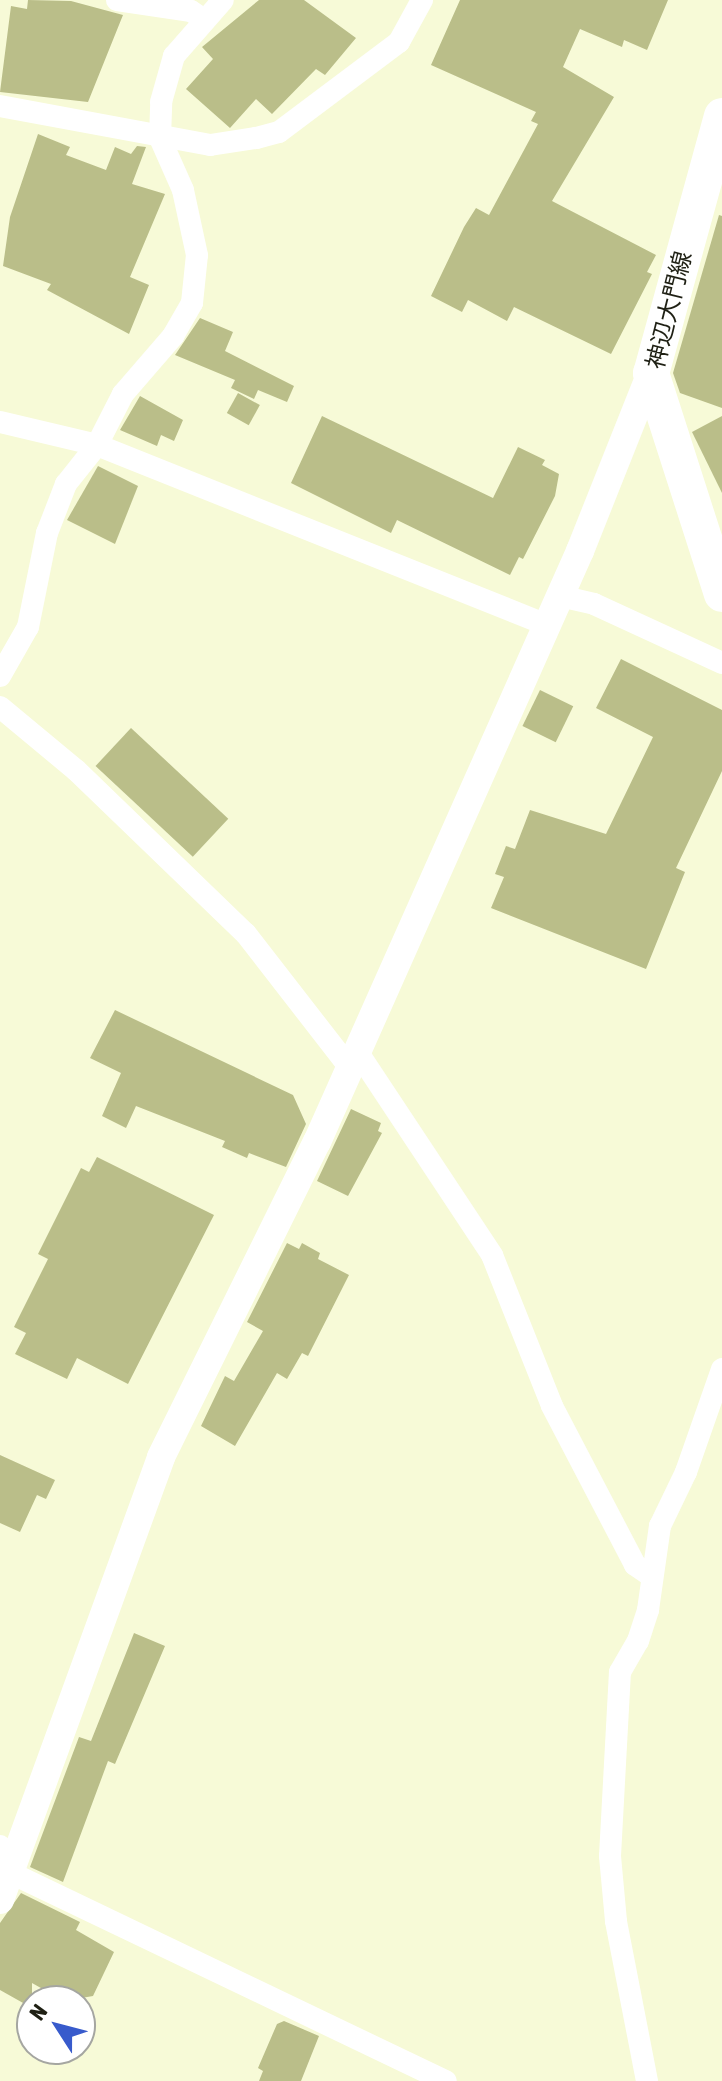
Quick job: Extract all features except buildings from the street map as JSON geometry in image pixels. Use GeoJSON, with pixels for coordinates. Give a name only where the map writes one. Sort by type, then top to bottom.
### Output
{"type":"FeatureCollection","features":[{"type":"Feature","properties":{"kind":"main road","name":"神辺大門線"},"geometry":{"type":"LineString","coordinates":[[722,116],[651,373],[722,594]]}},
{"type":"Feature","properties":{"kind":"street"},"geometry":{"type":"LineString","coordinates":[[117,0],[191,11],[203,19]]}},
{"type":"Feature","properties":{"kind":"street"},"geometry":{"type":"LineString","coordinates":[[0,676],[28,627],[47,533],[66,484],[97,445],[123,394],[173,336],[192,303],[197,255],[183,190],[160,138],[161,102],[174,56],[203,19],[223,0]]}},
{"type":"Feature","properties":{"kind":"street"},"geometry":{"type":"LineString","coordinates":[[0,106],[210,145],[279,132],[399,42],[422,0]]}},
{"type":"Feature","properties":{"kind":"street"},"geometry":{"type":"LineString","coordinates":[[0,1900],[161,1457],[354,1059],[560,596],[651,373]]}},
{"type":"Feature","properties":{"kind":"street"},"geometry":{"type":"LineString","coordinates":[[0,422],[97,445],[547,625]]}},
{"type":"Feature","properties":{"kind":"street"},"geometry":{"type":"LineString","coordinates":[[560,596],[594,604],[722,663]]}},
{"type":"Feature","properties":{"kind":"street"},"geometry":{"type":"LineString","coordinates":[[0,707],[76,770],[246,934],[354,1059],[492,1255],[552,1406],[635,1565],[650,1575]]}},
{"type":"Feature","properties":{"kind":"street"},"geometry":{"type":"LineString","coordinates":[[647,2081],[616,1921],[610,1856],[620,1672],[638,1641],[648,1610],[650,1575],[660,1526],[686,1472],[722,1369]]}},
{"type":"Feature","properties":{"kind":"street"},"geometry":{"type":"LineString","coordinates":[[0,1846],[11,1873],[446,2081]]}}]}
